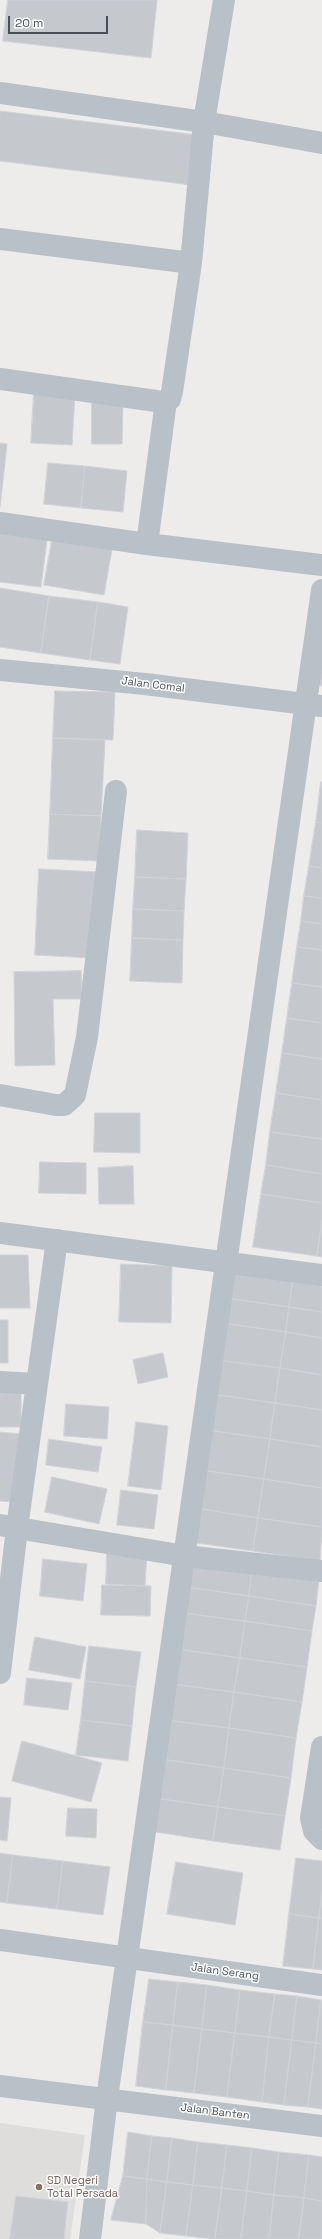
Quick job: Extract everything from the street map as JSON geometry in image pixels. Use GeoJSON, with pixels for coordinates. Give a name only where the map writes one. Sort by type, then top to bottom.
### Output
{"type":"FeatureCollection","features":[{"type":"Feature","properties":{"kind":"street"},"geometry":{"type":"LineString","coordinates":[[147,544],[166,401],[172,392],[191,263],[204,122],[224,0]]}},
{"type":"Feature","properties":{"kind":"street"},"geometry":{"type":"LineString","coordinates":[[0,93],[204,122],[322,143]]}},
{"type":"Feature","properties":{"kind":"street"},"geometry":{"type":"LineString","coordinates":[[0,239],[191,263]]}},
{"type":"Feature","properties":{"kind":"street"},"geometry":{"type":"LineString","coordinates":[[0,379],[156,402],[166,401]]}},
{"type":"Feature","properties":{"kind":"street"},"geometry":{"type":"LineString","coordinates":[[0,523],[147,544],[322,565]]}},
{"type":"Feature","properties":{"kind":"street"},"geometry":{"type":"LineString","coordinates":[[90,2239],[107,2098],[227,1264],[314,706],[322,590]]}},
{"type":"Feature","properties":{"kind":"street","name":"Jalan Comal"},"geometry":{"type":"LineString","coordinates":[[0,670],[145,684],[314,706]]}},
{"type":"Feature","properties":{"kind":"street"},"geometry":{"type":"LineString","coordinates":[[0,1095],[56,1106],[64,1105],[75,1096],[87,1037],[116,791]]}},
{"type":"Feature","properties":{"kind":"street"},"geometry":{"type":"LineString","coordinates":[[0,1233],[227,1264],[322,1275]]}},
{"type":"Feature","properties":{"kind":"street"},"geometry":{"type":"LineString","coordinates":[[1,1660],[9,1527],[37,1384],[57,1240]]}},
{"type":"Feature","properties":{"kind":"street"},"geometry":{"type":"LineString","coordinates":[[0,1382],[37,1384]]}},
{"type":"Feature","properties":{"kind":"street"},"geometry":{"type":"LineString","coordinates":[[9,1527],[185,1556],[322,1571]]}},
{"type":"Feature","properties":{"kind":"street"},"geometry":{"type":"LineString","coordinates":[[322,1747],[311,1818],[314,1830],[322,1839]]}},
{"type":"Feature","properties":{"kind":"street","name":"Jalan Serang"},"geometry":{"type":"LineString","coordinates":[[0,1940],[322,1985]]}},
{"type":"Feature","properties":{"kind":"street","name":"Jalan Banten"},"geometry":{"type":"LineString","coordinates":[[0,2086],[107,2098],[322,2126]]}},
{"type":"Feature","properties":{"kind":"shaded area","name":"SD Negeri Total Persada"},"geometry":{"type":"Polygon","coordinates":[[[0,2123],[85,2135],[70,2239],[0,2239],[0,2123]]]}},
{"type":"Feature","properties":{"kind":"building"},"geometry":{"type":"Polygon","coordinates":[[[8,0],[157,0],[151,58],[3,41],[8,0]]]}},
{"type":"Feature","properties":{"kind":"building"},"geometry":{"type":"Polygon","coordinates":[[[0,111],[197,135],[191,185],[0,161],[0,111]]]}},
{"type":"Feature","properties":{"kind":"building"},"geometry":{"type":"Polygon","coordinates":[[[34,392],[75,394],[72,445],[31,443],[34,392]]]}},
{"type":"Feature","properties":{"kind":"building"},"geometry":{"type":"Polygon","coordinates":[[[92,400],[123,400],[122,444],[92,444],[92,400]]]}},
{"type":"Feature","properties":{"kind":"building"},"geometry":{"type":"Polygon","coordinates":[[[0,443],[7,444],[0,507],[0,443]]]}},
{"type":"Feature","properties":{"kind":"building"},"geometry":{"type":"Polygon","coordinates":[[[48,463],[85,466],[81,508],[44,504],[48,463]]]}},
{"type":"Feature","properties":{"kind":"building"},"geometry":{"type":"Polygon","coordinates":[[[85,466],[127,471],[123,512],[81,508],[85,466]]]}},
{"type":"Feature","properties":{"kind":"building"},"geometry":{"type":"Polygon","coordinates":[[[0,526],[48,532],[41,587],[0,582],[0,526]]]}},
{"type":"Feature","properties":{"kind":"building"},"geometry":{"type":"Polygon","coordinates":[[[53,534],[113,544],[104,595],[44,585],[53,534]]]}},
{"type":"Feature","properties":{"kind":"building"},"geometry":{"type":"Polygon","coordinates":[[[0,588],[49,596],[41,653],[0,647],[0,588]]]}},
{"type":"Feature","properties":{"kind":"building"},"geometry":{"type":"Polygon","coordinates":[[[49,596],[98,602],[90,660],[41,653],[49,596]]]}},
{"type":"Feature","properties":{"kind":"building"},"geometry":{"type":"Polygon","coordinates":[[[98,602],[128,607],[120,664],[90,660],[98,602]]]}},
{"type":"Feature","properties":{"kind":"building"},"geometry":{"type":"Polygon","coordinates":[[[322,656],[322,686],[318,685],[322,656]]]}},
{"type":"Feature","properties":{"kind":"building"},"geometry":{"type":"Polygon","coordinates":[[[55,691],[115,692],[113,740],[53,738],[55,691]]]}},
{"type":"Feature","properties":{"kind":"building"},"geometry":{"type":"Polygon","coordinates":[[[53,738],[105,740],[101,816],[50,814],[53,738]]]}},
{"type":"Feature","properties":{"kind":"building"},"geometry":{"type":"Polygon","coordinates":[[[322,782],[322,823],[316,822],[322,782]]]}},
{"type":"Feature","properties":{"kind":"building"},"geometry":{"type":"Polygon","coordinates":[[[50,814],[101,816],[99,861],[48,859],[50,814]]]}},
{"type":"Feature","properties":{"kind":"building"},"geometry":{"type":"Polygon","coordinates":[[[316,822],[322,823],[322,868],[309,866],[316,822]]]}},
{"type":"Feature","properties":{"kind":"building"},"geometry":{"type":"Polygon","coordinates":[[[137,830],[188,833],[186,879],[135,877],[137,830]]]}},
{"type":"Feature","properties":{"kind":"building"},"geometry":{"type":"Polygon","coordinates":[[[309,866],[322,868],[322,898],[304,896],[309,866]]]}},
{"type":"Feature","properties":{"kind":"building"},"geometry":{"type":"Polygon","coordinates":[[[39,869],[98,872],[93,958],[35,955],[39,869]]]}},
{"type":"Feature","properties":{"kind":"building"},"geometry":{"type":"Polygon","coordinates":[[[135,877],[186,879],[184,911],[133,909],[135,877]]]}},
{"type":"Feature","properties":{"kind":"building"},"geometry":{"type":"Polygon","coordinates":[[[304,896],[322,898],[322,924],[301,921],[304,896]]]}},
{"type":"Feature","properties":{"kind":"building"},"geometry":{"type":"Polygon","coordinates":[[[133,909],[184,911],[183,940],[132,938],[133,909]]]}},
{"type":"Feature","properties":{"kind":"building"},"geometry":{"type":"Polygon","coordinates":[[[301,921],[322,924],[322,950],[297,947],[301,921]]]}},
{"type":"Feature","properties":{"kind":"building"},"geometry":{"type":"Polygon","coordinates":[[[132,938],[183,940],[182,983],[130,981],[132,938]]]}},
{"type":"Feature","properties":{"kind":"building"},"geometry":{"type":"Polygon","coordinates":[[[297,947],[322,950],[322,987],[292,983],[297,947]]]}},
{"type":"Feature","properties":{"kind":"building"},"geometry":{"type":"Polygon","coordinates":[[[81,971],[82,999],[53,999],[55,1065],[15,1066],[14,972],[81,971]]]}},
{"type":"Feature","properties":{"kind":"building"},"geometry":{"type":"Polygon","coordinates":[[[292,983],[322,987],[322,1023],[287,1018],[292,983]]]}},
{"type":"Feature","properties":{"kind":"building"},"geometry":{"type":"Polygon","coordinates":[[[287,1018],[322,1023],[322,1059],[282,1053],[287,1018]]]}},
{"type":"Feature","properties":{"kind":"building"},"geometry":{"type":"Polygon","coordinates":[[[282,1053],[322,1059],[322,1100],[276,1093],[282,1053]]]}},
{"type":"Feature","properties":{"kind":"building"},"geometry":{"type":"Polygon","coordinates":[[[276,1093],[322,1100],[322,1139],[270,1132],[276,1093]]]}},
{"type":"Feature","properties":{"kind":"building"},"geometry":{"type":"Polygon","coordinates":[[[95,1113],[140,1113],[140,1153],[94,1152],[95,1113]]]}},
{"type":"Feature","properties":{"kind":"building"},"geometry":{"type":"Polygon","coordinates":[[[270,1132],[322,1139],[322,1174],[266,1165],[270,1132]]]}},
{"type":"Feature","properties":{"kind":"building"},"geometry":{"type":"Polygon","coordinates":[[[40,1162],[86,1163],[86,1194],[39,1193],[40,1162]]]}},
{"type":"Feature","properties":{"kind":"building"},"geometry":{"type":"Polygon","coordinates":[[[266,1165],[322,1174],[322,1203],[261,1194],[266,1165]]]}},
{"type":"Feature","properties":{"kind":"building"},"geometry":{"type":"Polygon","coordinates":[[[133,1166],[134,1204],[99,1204],[98,1168],[133,1166]]]}},
{"type":"Feature","properties":{"kind":"building"},"geometry":{"type":"Polygon","coordinates":[[[261,1194],[322,1203],[322,1220],[317,1256],[253,1247],[261,1194]]]}},
{"type":"Feature","properties":{"kind":"building"},"geometry":{"type":"Polygon","coordinates":[[[322,1220],[322,1257],[317,1256],[322,1220]]]}},
{"type":"Feature","properties":{"kind":"building"},"geometry":{"type":"Polygon","coordinates":[[[0,1255],[28,1255],[30,1308],[0,1308],[0,1255]]]}},
{"type":"Feature","properties":{"kind":"building"},"geometry":{"type":"Polygon","coordinates":[[[121,1264],[172,1266],[171,1323],[119,1322],[121,1264]]]}},
{"type":"Feature","properties":{"kind":"building"},"geometry":{"type":"Polygon","coordinates":[[[229,1272],[293,1281],[289,1307],[226,1298],[229,1272]]]}},
{"type":"Feature","properties":{"kind":"building"},"geometry":{"type":"Polygon","coordinates":[[[293,1281],[322,1285],[322,1312],[289,1307],[293,1281]]]}},
{"type":"Feature","properties":{"kind":"building"},"geometry":{"type":"Polygon","coordinates":[[[226,1298],[289,1307],[286,1332],[222,1323],[226,1298]]]}},
{"type":"Feature","properties":{"kind":"building"},"geometry":{"type":"Polygon","coordinates":[[[289,1307],[322,1312],[322,1338],[286,1332],[289,1307]]]}},
{"type":"Feature","properties":{"kind":"building"},"geometry":{"type":"Polygon","coordinates":[[[0,1320],[8,1320],[8,1363],[0,1363],[0,1320]]]}},
{"type":"Feature","properties":{"kind":"building"},"geometry":{"type":"Polygon","coordinates":[[[222,1323],[286,1332],[280,1368],[217,1360],[222,1323]]]}},
{"type":"Feature","properties":{"kind":"building"},"geometry":{"type":"Polygon","coordinates":[[[286,1332],[322,1338],[322,1375],[280,1368],[286,1332]]]}},
{"type":"Feature","properties":{"kind":"building"},"geometry":{"type":"Polygon","coordinates":[[[163,1353],[168,1377],[138,1384],[133,1360],[163,1353]]]}},
{"type":"Feature","properties":{"kind":"building"},"geometry":{"type":"Polygon","coordinates":[[[217,1360],[280,1368],[275,1403],[212,1394],[217,1360]]]}},
{"type":"Feature","properties":{"kind":"building"},"geometry":{"type":"Polygon","coordinates":[[[280,1368],[322,1375],[322,1410],[275,1403],[280,1368]]]}},
{"type":"Feature","properties":{"kind":"building"},"geometry":{"type":"Polygon","coordinates":[[[0,1393],[21,1393],[21,1427],[0,1427],[0,1393]]]}},
{"type":"Feature","properties":{"kind":"building"},"geometry":{"type":"Polygon","coordinates":[[[212,1394],[275,1403],[270,1439],[207,1430],[212,1394]]]}},
{"type":"Feature","properties":{"kind":"building"},"geometry":{"type":"Polygon","coordinates":[[[275,1403],[322,1410],[322,1447],[270,1439],[275,1403]]]}},
{"type":"Feature","properties":{"kind":"building"},"geometry":{"type":"Polygon","coordinates":[[[66,1404],[109,1407],[107,1439],[64,1436],[66,1404]]]}},
{"type":"Feature","properties":{"kind":"building"},"geometry":{"type":"Polygon","coordinates":[[[136,1422],[168,1426],[161,1490],[128,1486],[136,1422]]]}},
{"type":"Feature","properties":{"kind":"building"},"geometry":{"type":"Polygon","coordinates":[[[207,1430],[270,1439],[264,1479],[201,1470],[207,1430]]]}},
{"type":"Feature","properties":{"kind":"building"},"geometry":{"type":"Polygon","coordinates":[[[0,1432],[21,1434],[13,1502],[0,1501],[0,1432]]]}},
{"type":"Feature","properties":{"kind":"building"},"geometry":{"type":"Polygon","coordinates":[[[49,1439],[102,1447],[98,1472],[46,1465],[49,1439]]]}},
{"type":"Feature","properties":{"kind":"building"},"geometry":{"type":"Polygon","coordinates":[[[270,1439],[322,1447],[322,1488],[264,1479],[270,1439]]]}},
{"type":"Feature","properties":{"kind":"building"},"geometry":{"type":"Polygon","coordinates":[[[201,1470],[264,1479],[258,1518],[195,1508],[201,1470]]]}},
{"type":"Feature","properties":{"kind":"building"},"geometry":{"type":"Polygon","coordinates":[[[52,1477],[107,1489],[99,1524],[45,1512],[52,1477]]]}},
{"type":"Feature","properties":{"kind":"building"},"geometry":{"type":"Polygon","coordinates":[[[264,1479],[322,1488],[322,1527],[258,1518],[264,1479]]]}},
{"type":"Feature","properties":{"kind":"building"},"geometry":{"type":"Polygon","coordinates":[[[121,1490],[158,1495],[154,1529],[117,1525],[121,1490]]]}},
{"type":"Feature","properties":{"kind":"building"},"geometry":{"type":"Polygon","coordinates":[[[195,1508],[258,1518],[253,1551],[190,1542],[195,1508]]]}},
{"type":"Feature","properties":{"kind":"building"},"geometry":{"type":"Polygon","coordinates":[[[258,1518],[322,1527],[320,1561],[253,1551],[258,1518]]]}},
{"type":"Feature","properties":{"kind":"building"},"geometry":{"type":"Polygon","coordinates":[[[107,1550],[147,1552],[145,1586],[106,1584],[107,1550]]]}},
{"type":"Feature","properties":{"kind":"building"},"geometry":{"type":"Polygon","coordinates":[[[43,1559],[87,1564],[83,1601],[40,1596],[43,1559]]]}},
{"type":"Feature","properties":{"kind":"building"},"geometry":{"type":"Polygon","coordinates":[[[189,1561],[252,1570],[249,1596],[186,1587],[189,1561]]]}},
{"type":"Feature","properties":{"kind":"building"},"geometry":{"type":"Polygon","coordinates":[[[252,1570],[319,1580],[316,1606],[249,1596],[252,1570]]]}},
{"type":"Feature","properties":{"kind":"building"},"geometry":{"type":"Polygon","coordinates":[[[102,1585],[151,1586],[150,1616],[101,1615],[102,1585]]]}},
{"type":"Feature","properties":{"kind":"building"},"geometry":{"type":"Polygon","coordinates":[[[186,1587],[249,1596],[245,1621],[182,1613],[186,1587]]]}},
{"type":"Feature","properties":{"kind":"building"},"geometry":{"type":"Polygon","coordinates":[[[249,1596],[316,1606],[312,1631],[245,1621],[249,1596]]]}},
{"type":"Feature","properties":{"kind":"building"},"geometry":{"type":"Polygon","coordinates":[[[182,1613],[245,1621],[240,1658],[177,1649],[182,1613]]]}},
{"type":"Feature","properties":{"kind":"building"},"geometry":{"type":"Polygon","coordinates":[[[245,1621],[312,1631],[307,1667],[240,1658],[245,1621]]]}},
{"type":"Feature","properties":{"kind":"building"},"geometry":{"type":"Polygon","coordinates":[[[35,1637],[86,1647],[80,1679],[29,1670],[35,1637]]]}},
{"type":"Feature","properties":{"kind":"building"},"geometry":{"type":"Polygon","coordinates":[[[89,1646],[141,1652],[136,1687],[85,1681],[89,1646]]]}},
{"type":"Feature","properties":{"kind":"building"},"geometry":{"type":"Polygon","coordinates":[[[177,1649],[240,1658],[234,1692],[171,1684],[177,1649]]]}},
{"type":"Feature","properties":{"kind":"building"},"geometry":{"type":"Polygon","coordinates":[[[240,1658],[307,1667],[302,1702],[234,1692],[240,1658]]]}},
{"type":"Feature","properties":{"kind":"building"},"geometry":{"type":"Polygon","coordinates":[[[27,1678],[72,1683],[68,1710],[24,1705],[27,1678]]]}},
{"type":"Feature","properties":{"kind":"building"},"geometry":{"type":"Polygon","coordinates":[[[85,1681],[136,1687],[132,1726],[81,1720],[85,1681]]]}},
{"type":"Feature","properties":{"kind":"building"},"geometry":{"type":"Polygon","coordinates":[[[171,1684],[234,1692],[229,1728],[166,1720],[171,1684]]]}},
{"type":"Feature","properties":{"kind":"building"},"geometry":{"type":"Polygon","coordinates":[[[234,1692],[302,1702],[296,1738],[229,1728],[234,1692]]]}},
{"type":"Feature","properties":{"kind":"building"},"geometry":{"type":"Polygon","coordinates":[[[81,1720],[132,1726],[128,1761],[76,1755],[81,1720]]]}},
{"type":"Feature","properties":{"kind":"building"},"geometry":{"type":"Polygon","coordinates":[[[166,1720],[229,1728],[224,1768],[161,1759],[166,1720]]]}},
{"type":"Feature","properties":{"kind":"building"},"geometry":{"type":"Polygon","coordinates":[[[229,1728],[296,1738],[291,1778],[224,1768],[229,1728]]]}},
{"type":"Feature","properties":{"kind":"building"},"geometry":{"type":"Polygon","coordinates":[[[22,1741],[102,1763],[91,1802],[12,1781],[22,1741]]]}},
{"type":"Feature","properties":{"kind":"building"},"geometry":{"type":"Polygon","coordinates":[[[161,1759],[224,1768],[218,1807],[155,1798],[161,1759]]]}},
{"type":"Feature","properties":{"kind":"building"},"geometry":{"type":"Polygon","coordinates":[[[224,1768],[291,1778],[285,1816],[218,1807],[224,1768]]]}},
{"type":"Feature","properties":{"kind":"building"},"geometry":{"type":"Polygon","coordinates":[[[0,1797],[11,1798],[7,1841],[0,1840],[0,1797]]]}},
{"type":"Feature","properties":{"kind":"building"},"geometry":{"type":"Polygon","coordinates":[[[155,1798],[218,1807],[213,1841],[150,1831],[155,1798]]]}},
{"type":"Feature","properties":{"kind":"building"},"geometry":{"type":"Polygon","coordinates":[[[218,1807],[285,1816],[280,1850],[213,1841],[218,1807]]]}},
{"type":"Feature","properties":{"kind":"building"},"geometry":{"type":"Polygon","coordinates":[[[68,1808],[97,1809],[96,1838],[66,1836],[68,1808]]]}},
{"type":"Feature","properties":{"kind":"building"},"geometry":{"type":"Polygon","coordinates":[[[0,1853],[13,1855],[7,1903],[0,1902],[0,1853]]]}},
{"type":"Feature","properties":{"kind":"building"},"geometry":{"type":"Polygon","coordinates":[[[13,1855],[63,1861],[57,1909],[7,1903],[13,1855]]]}},
{"type":"Feature","properties":{"kind":"building"},"geometry":{"type":"Polygon","coordinates":[[[296,1858],[322,1861],[322,1891],[319,1918],[289,1914],[296,1858]]]}},
{"type":"Feature","properties":{"kind":"building"},"geometry":{"type":"Polygon","coordinates":[[[63,1861],[110,1867],[103,1915],[57,1909],[63,1861]]]}},
{"type":"Feature","properties":{"kind":"building"},"geometry":{"type":"Polygon","coordinates":[[[176,1862],[243,1873],[235,1925],[167,1914],[176,1862]]]}},
{"type":"Feature","properties":{"kind":"building"},"geometry":{"type":"Polygon","coordinates":[[[322,1891],[322,1918],[319,1918],[322,1891]]]}},
{"type":"Feature","properties":{"kind":"building"},"geometry":{"type":"Polygon","coordinates":[[[289,1914],[319,1918],[313,1969],[283,1966],[289,1914]]]}},
{"type":"Feature","properties":{"kind":"building"},"geometry":{"type":"Polygon","coordinates":[[[319,1918],[322,1918],[322,1970],[313,1969],[319,1918]]]}},
{"type":"Feature","properties":{"kind":"building"},"geometry":{"type":"Polygon","coordinates":[[[149,1979],[178,1982],[173,2025],[143,2022],[149,1979]]]}},
{"type":"Feature","properties":{"kind":"building"},"geometry":{"type":"Polygon","coordinates":[[[178,1982],[207,1985],[202,2029],[173,2025],[178,1982]]]}},
{"type":"Feature","properties":{"kind":"building"},"geometry":{"type":"Polygon","coordinates":[[[207,1985],[240,1990],[235,2033],[202,2029],[207,1985]]]}},
{"type":"Feature","properties":{"kind":"building"},"geometry":{"type":"Polygon","coordinates":[[[240,1990],[275,1994],[269,2037],[235,2033],[240,1990]]]}},
{"type":"Feature","properties":{"kind":"building"},"geometry":{"type":"Polygon","coordinates":[[[275,1994],[297,1996],[292,2040],[269,2037],[275,1994]]]}},
{"type":"Feature","properties":{"kind":"building"},"geometry":{"type":"Polygon","coordinates":[[[297,1996],[321,2000],[316,2043],[292,2040],[297,1996]]]}},
{"type":"Feature","properties":{"kind":"building"},"geometry":{"type":"Polygon","coordinates":[[[322,2000],[322,2044],[316,2043],[322,2000]]]}},
{"type":"Feature","properties":{"kind":"building"},"geometry":{"type":"Polygon","coordinates":[[[143,2022],[173,2025],[166,2090],[136,2086],[143,2022]]]}},
{"type":"Feature","properties":{"kind":"building"},"geometry":{"type":"Polygon","coordinates":[[[173,2025],[202,2029],[194,2093],[166,2090],[173,2025]]]}},
{"type":"Feature","properties":{"kind":"building"},"geometry":{"type":"Polygon","coordinates":[[[202,2029],[235,2033],[227,2097],[194,2093],[202,2029]]]}},
{"type":"Feature","properties":{"kind":"building"},"geometry":{"type":"Polygon","coordinates":[[[235,2033],[269,2037],[262,2102],[227,2097],[235,2033]]]}},
{"type":"Feature","properties":{"kind":"building"},"geometry":{"type":"Polygon","coordinates":[[[269,2037],[292,2040],[284,2105],[262,2102],[269,2037]]]}},
{"type":"Feature","properties":{"kind":"building"},"geometry":{"type":"Polygon","coordinates":[[[292,2040],[316,2043],[308,2107],[284,2105],[292,2040]]]}},
{"type":"Feature","properties":{"kind":"building"},"geometry":{"type":"Polygon","coordinates":[[[316,2043],[322,2044],[322,2109],[308,2107],[316,2043]]]}},
{"type":"Feature","properties":{"kind":"building"},"geometry":{"type":"Polygon","coordinates":[[[128,2132],[152,2136],[147,2179],[123,2176],[128,2132]]]}},
{"type":"Feature","properties":{"kind":"building"},"geometry":{"type":"Polygon","coordinates":[[[152,2136],[172,2138],[167,2182],[147,2179],[152,2136]]]}},
{"type":"Feature","properties":{"kind":"building"},"geometry":{"type":"Polygon","coordinates":[[[172,2138],[198,2142],[193,2185],[167,2182],[172,2138]]]}},
{"type":"Feature","properties":{"kind":"building"},"geometry":{"type":"Polygon","coordinates":[[[198,2142],[227,2145],[222,2188],[193,2185],[198,2142]]]}},
{"type":"Feature","properties":{"kind":"building"},"geometry":{"type":"Polygon","coordinates":[[[227,2145],[252,2148],[247,2191],[222,2188],[227,2145]]]}},
{"type":"Feature","properties":{"kind":"building"},"geometry":{"type":"Polygon","coordinates":[[[252,2148],[279,2152],[274,2195],[247,2191],[252,2148]]]}},
{"type":"Feature","properties":{"kind":"building"},"geometry":{"type":"Polygon","coordinates":[[[279,2152],[309,2155],[304,2198],[274,2195],[279,2152]]]}},
{"type":"Feature","properties":{"kind":"building"},"geometry":{"type":"Polygon","coordinates":[[[309,2155],[322,2157],[322,2201],[304,2198],[309,2155]]]}},
{"type":"Feature","properties":{"kind":"building"},"geometry":{"type":"Polygon","coordinates":[[[123,2176],[147,2179],[146,2224],[111,2220],[123,2176]]]}},
{"type":"Feature","properties":{"kind":"building"},"geometry":{"type":"Polygon","coordinates":[[[147,2179],[167,2182],[160,2233],[146,2224],[147,2179]]]}},
{"type":"Feature","properties":{"kind":"building"},"geometry":{"type":"Polygon","coordinates":[[[167,2182],[193,2185],[186,2236],[160,2233],[167,2182]]]}},
{"type":"Feature","properties":{"kind":"building"},"geometry":{"type":"Polygon","coordinates":[[[193,2185],[222,2188],[215,2239],[186,2236],[193,2185]]]}},
{"type":"Feature","properties":{"kind":"building"},"geometry":{"type":"Polygon","coordinates":[[[222,2188],[247,2191],[241,2239],[215,2239],[222,2188]]]}},
{"type":"Feature","properties":{"kind":"building"},"geometry":{"type":"Polygon","coordinates":[[[247,2191],[274,2195],[269,2239],[241,2239],[247,2191]]]}},
{"type":"Feature","properties":{"kind":"building"},"geometry":{"type":"Polygon","coordinates":[[[274,2195],[304,2198],[299,2239],[269,2239],[274,2195]]]}},
{"type":"Feature","properties":{"kind":"building"},"geometry":{"type":"Polygon","coordinates":[[[16,2196],[68,2202],[64,2239],[10,2239],[16,2196]]]}},
{"type":"Feature","properties":{"kind":"building"},"geometry":{"type":"Polygon","coordinates":[[[304,2198],[322,2201],[322,2239],[299,2239],[304,2198]]]}},
{"type":"Feature","properties":{"kind":"place","name":"SD Negeri Total Persada"},"geometry":{"type":"Point","coordinates":[39,2187]}}]}
